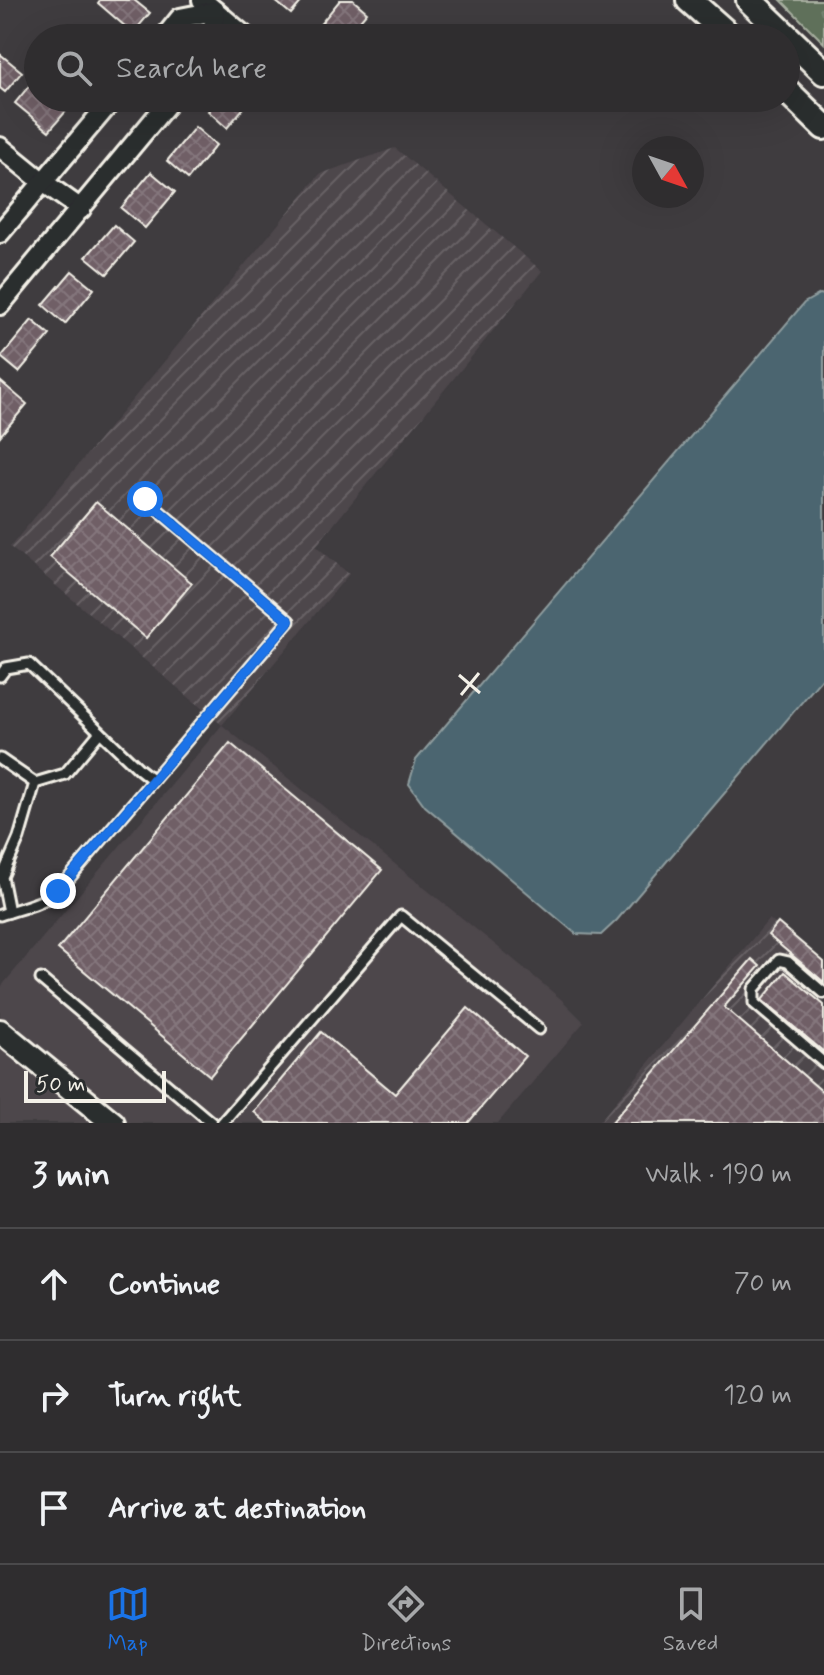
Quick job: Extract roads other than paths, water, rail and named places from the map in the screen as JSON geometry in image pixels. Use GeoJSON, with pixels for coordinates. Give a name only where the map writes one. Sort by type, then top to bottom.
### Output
{"type":"FeatureCollection","features":[{"type":"Feature","properties":{"kind":"main road"},"geometry":{"type":"LineString","coordinates":[[689,0],[716,24]]}},
{"type":"Feature","properties":{"kind":"main road"},"geometry":{"type":"LineString","coordinates":[[749,0],[774,24]]}},
{"type":"Feature","properties":{"kind":"main road"},"geometry":{"type":"LineString","coordinates":[[800,49],[824,72]]}},
{"type":"Feature","properties":{"kind":"main road"},"geometry":{"type":"LineString","coordinates":[[800,104],[824,127]]}},
{"type":"Feature","properties":{"kind":"street"},"geometry":{"type":"LineString","coordinates":[[175,24],[180,18],[208,5],[230,24]]}},
{"type":"Feature","properties":{"kind":"street"},"geometry":{"type":"LineString","coordinates":[[0,233],[102,112]]}},
{"type":"Feature","properties":{"kind":"street"},"geometry":{"type":"LineString","coordinates":[[0,305],[161,112]]}},
{"type":"Feature","properties":{"kind":"street"},"geometry":{"type":"LineString","coordinates":[[0,147],[81,209]]}},
{"type":"Feature","properties":{"kind":"street"},"geometry":{"type":"LineString","coordinates":[[0,1031],[113,1123]]}},
{"type":"Feature","properties":{"kind":"lane"},"geometry":{"type":"LineString","coordinates":[[35,783],[19,838],[2,877],[4,914],[50,898],[58,891],[289,621],[145,499]]}},
{"type":"Feature","properties":{"kind":"lane"},"geometry":{"type":"LineString","coordinates":[[0,676],[6,668],[29,664],[153,780]]}},
{"type":"Feature","properties":{"kind":"lane"},"geometry":{"type":"LineString","coordinates":[[35,783],[65,774],[100,732]]}},
{"type":"Feature","properties":{"kind":"lane"},"geometry":{"type":"LineString","coordinates":[[0,759],[35,783]]}},
{"type":"Feature","properties":{"kind":"lane"},"geometry":{"type":"LineString","coordinates":[[222,1123],[401,916],[539,1029]]}},
{"type":"Feature","properties":{"kind":"lane"},"geometry":{"type":"LineString","coordinates":[[824,993],[788,962],[779,960],[754,989],[754,1003],[824,1063]]}},
{"type":"Feature","properties":{"kind":"lane"},"geometry":{"type":"LineString","coordinates":[[41,979],[212,1123]]}},
{"type":"Feature","properties":{"kind":"water"},"geometry":{"type":"Polygon","coordinates":[[[820,294],[824,295],[824,676],[617,920],[601,935],[576,934],[425,806],[409,784],[416,760],[804,303],[820,294]]]}}]}
